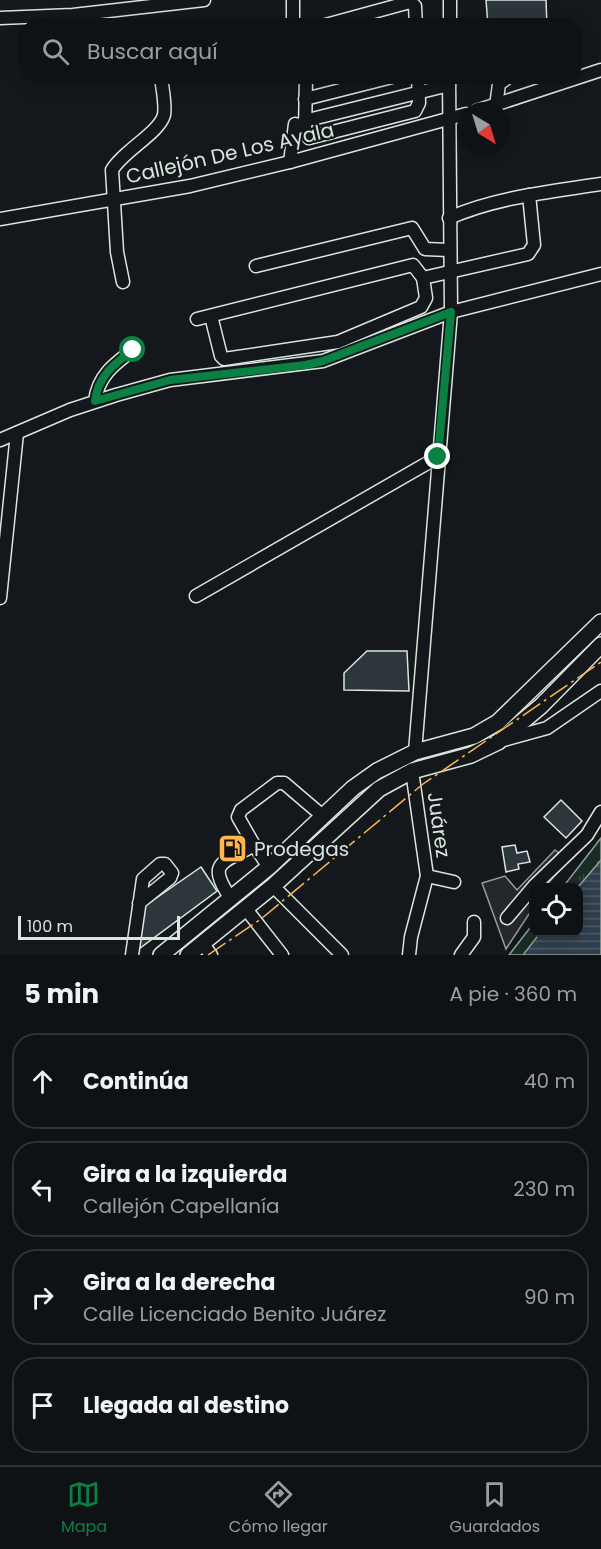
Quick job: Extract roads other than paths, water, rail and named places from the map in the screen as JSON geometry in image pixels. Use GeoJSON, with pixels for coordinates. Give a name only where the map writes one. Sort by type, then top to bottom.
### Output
{"type":"FeatureCollection","features":[{"type":"Feature","properties":{"kind":"main road"},"geometry":{"type":"LineString","coordinates":[[161,955],[269,867],[354,788],[377,771],[415,752],[474,736],[498,722],[601,622]]}},
{"type":"Feature","properties":{"kind":"main road"},"geometry":{"type":"LineString","coordinates":[[188,955],[207,949],[246,909],[379,789],[412,771],[471,755],[498,741],[541,706],[601,645]]}},
{"type":"Feature","properties":{"kind":"street"},"geometry":{"type":"LineString","coordinates":[[0,18],[73,15],[148,3],[204,0]]}},
{"type":"Feature","properties":{"kind":"street"},"geometry":{"type":"LineString","coordinates":[[293,0],[293,18]]}},
{"type":"Feature","properties":{"kind":"street"},"geometry":{"type":"LineString","coordinates":[[450,0],[450,18]]}},
{"type":"Feature","properties":{"kind":"street"},"geometry":{"type":"LineString","coordinates":[[351,18],[410,2],[415,6],[416,18]]}},
{"type":"Feature","properties":{"kind":"street"},"geometry":{"type":"LineString","coordinates":[[583,76],[601,70]]}},
{"type":"Feature","properties":{"kind":"street"},"geometry":{"type":"LineString","coordinates":[[123,282],[117,252],[112,170],[129,150],[157,126],[164,115],[162,84]]}},
{"type":"Feature","properties":{"kind":"street"},"geometry":{"type":"LineString","coordinates":[[290,162],[308,84]]}},
{"type":"Feature","properties":{"kind":"street"},"geometry":{"type":"LineString","coordinates":[[305,99],[364,84]]}},
{"type":"Feature","properties":{"kind":"street"},"geometry":{"type":"LineString","coordinates":[[300,122],[305,135],[313,137],[411,112],[418,106],[418,84]]}},
{"type":"Feature","properties":{"kind":"street"},"geometry":{"type":"LineString","coordinates":[[300,122],[419,93],[442,84]]}},
{"type":"Feature","properties":{"kind":"street"},"geometry":{"type":"LineString","coordinates":[[415,752],[451,312],[449,84]]}},
{"type":"Feature","properties":{"kind":"street"},"geometry":{"type":"LineString","coordinates":[[497,102],[499,84]]}},
{"type":"Feature","properties":{"kind":"street"},"geometry":{"type":"LineString","coordinates":[[508,102],[560,84]]}},
{"type":"Feature","properties":{"kind":"street","name":"Callejón De Los Ayala"},"geometry":{"type":"LineString","coordinates":[[0,219],[190,186],[290,162],[457,116]]}},
{"type":"Feature","properties":{"kind":"street"},"geometry":{"type":"LineString","coordinates":[[449,218],[467,210],[529,195],[601,184]]}},
{"type":"Feature","properties":{"kind":"street"},"geometry":{"type":"LineString","coordinates":[[423,278],[449,274],[528,254],[534,245],[529,195]]}},
{"type":"Feature","properties":{"kind":"street"},"geometry":{"type":"LineString","coordinates":[[256,266],[412,228],[425,249],[449,250]]}},
{"type":"Feature","properties":{"kind":"street"},"geometry":{"type":"LineString","coordinates":[[197,319],[413,265],[423,278],[426,298],[421,307],[338,342],[224,358],[221,356],[211,316]]}},
{"type":"Feature","properties":{"kind":"street"},"geometry":{"type":"LineString","coordinates":[[0,440],[95,401],[170,380],[314,363],[451,312],[601,274]]}},
{"type":"Feature","properties":{"kind":"street"},"geometry":{"type":"LineString","coordinates":[[95,401],[97,388],[109,368],[133,350]]}},
{"type":"Feature","properties":{"kind":"street"},"geometry":{"type":"LineString","coordinates":[[0,598],[17,433]]}},
{"type":"Feature","properties":{"kind":"street"},"geometry":{"type":"LineString","coordinates":[[196,596],[438,457]]}},
{"type":"Feature","properties":{"kind":"street"},"geometry":{"type":"LineString","coordinates":[[498,741],[547,728],[601,691]]}},
{"type":"Feature","properties":{"kind":"street","name":"Juárez"},"geometry":{"type":"LineString","coordinates":[[409,955],[413,928],[427,876],[412,771]]}},
{"type":"Feature","properties":{"kind":"street"},"geometry":{"type":"LineString","coordinates":[[269,867],[238,817],[241,810],[277,783],[284,783],[318,812]]}},
{"type":"Feature","properties":{"kind":"street"},"geometry":{"type":"LineString","coordinates":[[507,918],[534,886],[587,835],[601,812]]}},
{"type":"Feature","properties":{"kind":"street"},"geometry":{"type":"LineString","coordinates":[[231,899],[218,878],[219,869],[224,862],[254,845]]}},
{"type":"Feature","properties":{"kind":"street"},"geometry":{"type":"LineString","coordinates":[[427,876],[454,882]]}},
{"type":"Feature","properties":{"kind":"street"},"geometry":{"type":"LineString","coordinates":[[273,886],[342,955]]}},
{"type":"Feature","properties":{"kind":"street"},"geometry":{"type":"LineString","coordinates":[[132,955],[139,903]]}},
{"type":"Feature","properties":{"kind":"street"},"geometry":{"type":"LineString","coordinates":[[246,909],[282,955]]}},
{"type":"Feature","properties":{"kind":"street"},"geometry":{"type":"LineString","coordinates":[[461,955],[474,937],[474,922]]}},
{"type":"Feature","properties":{"kind":"water"},"geometry":{"type":"Polygon","coordinates":[[[601,860],[601,955],[523,955],[537,937],[583,937],[581,883],[601,860]]]}},
{"type":"Feature","properties":{"kind":"place","name":"Prodegas"},"geometry":{"type":"Point","coordinates":[233,849]}}]}
